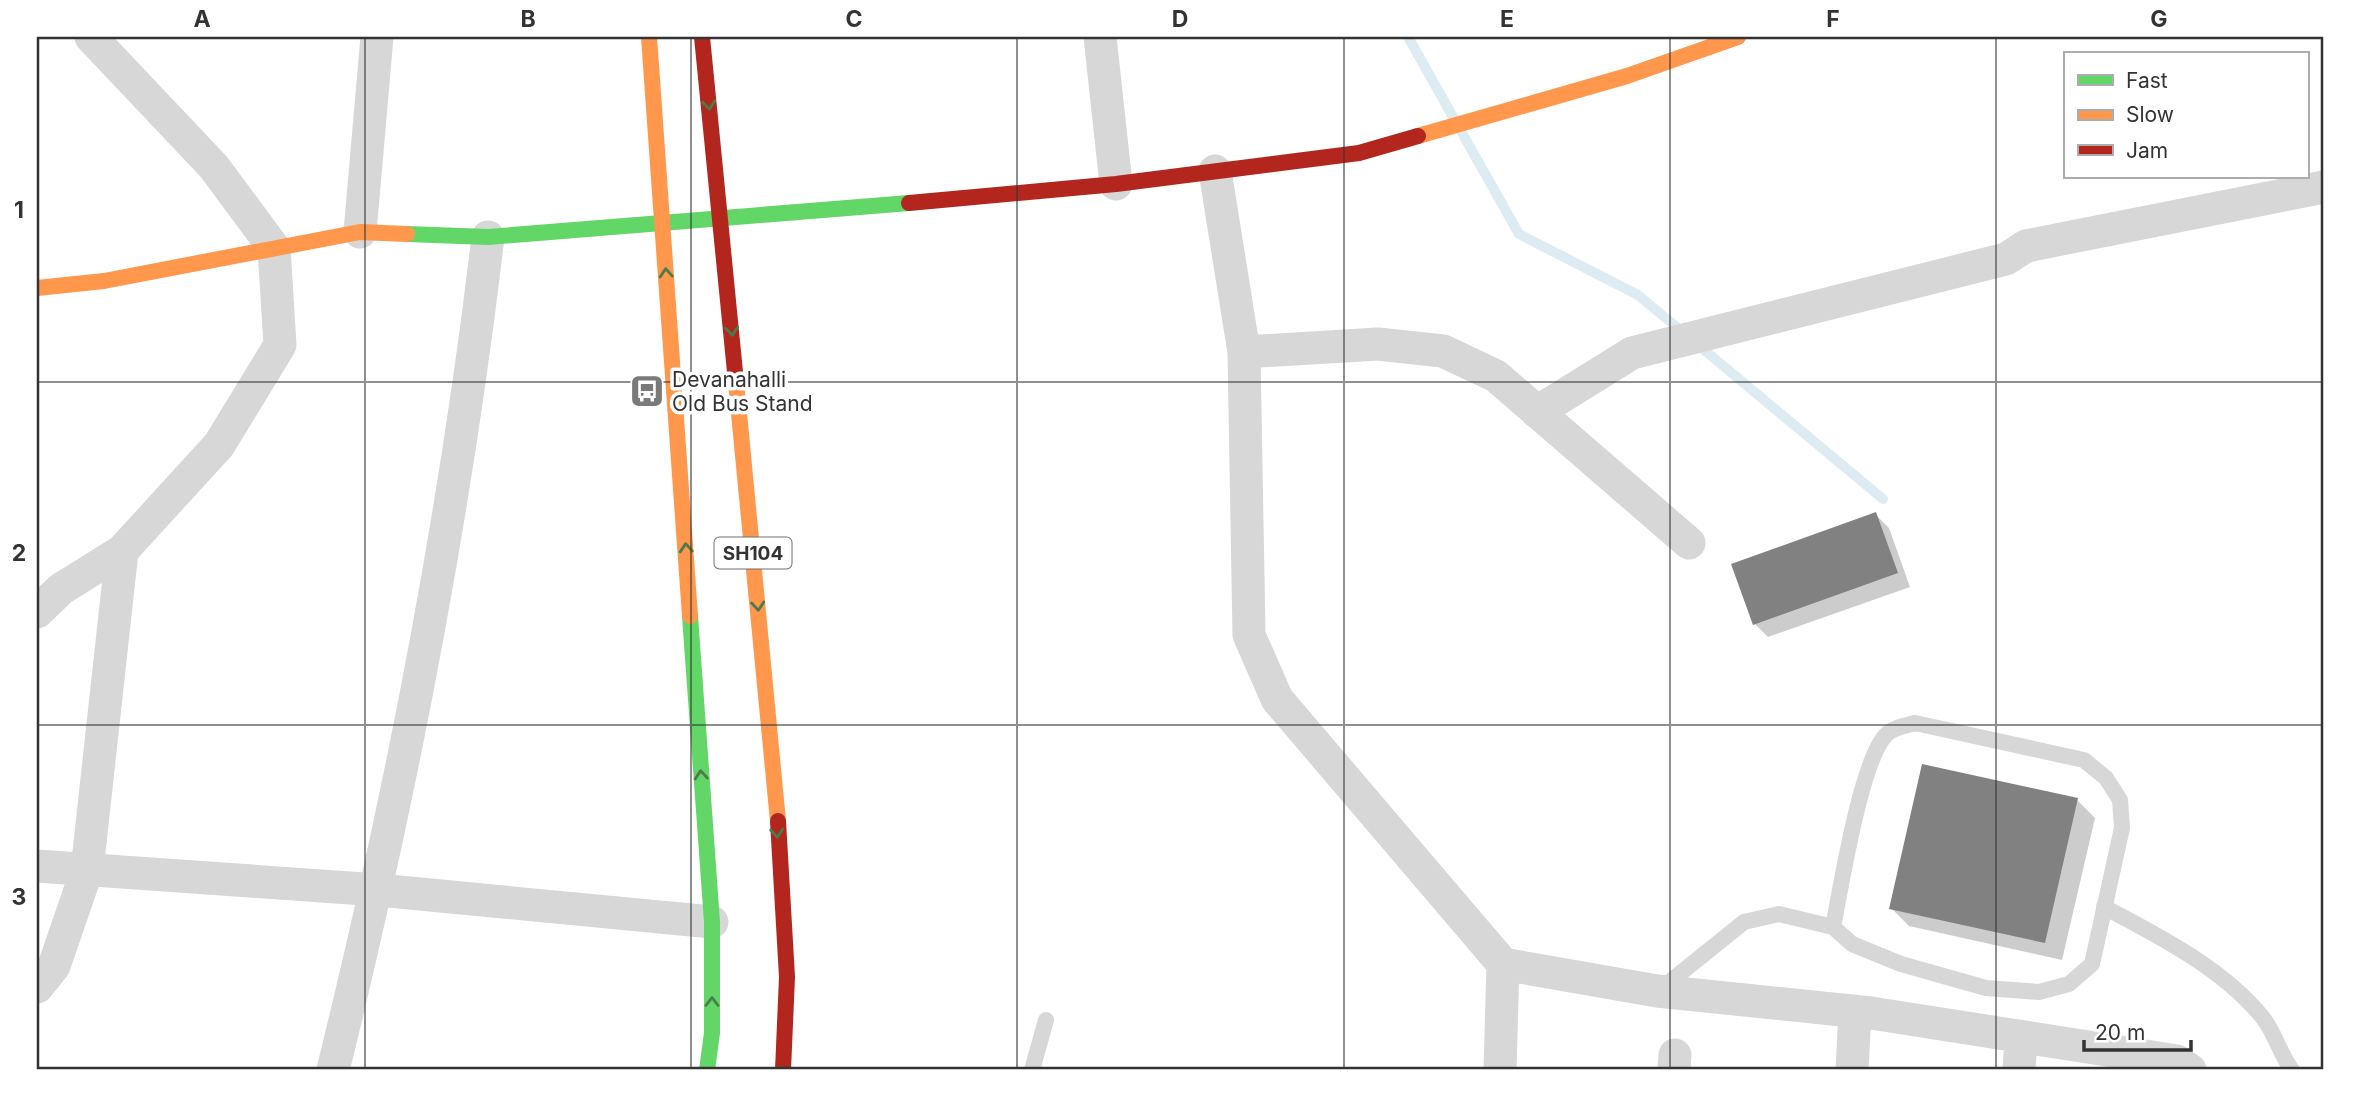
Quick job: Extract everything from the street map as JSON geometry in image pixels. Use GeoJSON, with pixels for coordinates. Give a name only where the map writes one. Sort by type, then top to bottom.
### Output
{"type":"FeatureCollection","features":[{"type":"Feature","properties":{"kind":"main road","name":"SH104"},"geometry":{"type":"LineString","coordinates":[[649,37],[712,922],[712,1033],[707,1070]]}},
{"type":"Feature","properties":{"kind":"main road","name":"SH104"},"geometry":{"type":"LineString","coordinates":[[702,37],[739,389],[785,923],[788,1021],[783,1070]]}},
{"type":"Feature","properties":{"kind":"main road"},"geometry":{"type":"LineString","coordinates":[[37,288],[104,281],[360,232],[488,237],[663,221],[720,220],[1116,184],[1359,153],[1627,76],[1693,45],[1738,37]]}},
{"type":"Feature","properties":{"kind":"street"},"geometry":{"type":"LineString","coordinates":[[37,612],[61,589],[122,551],[219,445],[280,345],[274,248],[214,167],[92,37]]}},
{"type":"Feature","properties":{"kind":"street"},"geometry":{"type":"LineString","coordinates":[[360,232],[377,37]]}},
{"type":"Feature","properties":{"kind":"street"},"geometry":{"type":"LineString","coordinates":[[1100,37],[1116,184]]}},
{"type":"Feature","properties":{"kind":"street"},"geometry":{"type":"LineString","coordinates":[[1215,171],[1244,352],[1249,635],[1276,699],[1503,964],[1657,991],[1855,1012],[2021,1037],[2181,1067]]}},
{"type":"Feature","properties":{"kind":"street"},"geometry":{"type":"LineString","coordinates":[[1538,412],[1632,353],[2007,258],[2026,246],[2324,187]]}},
{"type":"Feature","properties":{"kind":"street"},"geometry":{"type":"LineString","coordinates":[[333,1070],[378,890],[446,542],[488,237]]}},
{"type":"Feature","properties":{"kind":"street"},"geometry":{"type":"LineString","coordinates":[[1244,352],[1378,344],[1443,351],[1496,376],[1689,543]]}},
{"type":"Feature","properties":{"kind":"street"},"geometry":{"type":"LineString","coordinates":[[37,987],[54,966],[87,870],[122,551]]}},
{"type":"Feature","properties":{"kind":"street"},"geometry":{"type":"LineString","coordinates":[[37,866],[378,890],[712,922]]}},
{"type":"Feature","properties":{"kind":"street"},"geometry":{"type":"LineString","coordinates":[[1500,1070],[1503,964]]}},
{"type":"Feature","properties":{"kind":"street"},"geometry":{"type":"LineString","coordinates":[[1852,1070],[1855,1012]]}},
{"type":"Feature","properties":{"kind":"street"},"geometry":{"type":"LineString","coordinates":[[2019,1070],[2021,1037]]}},
{"type":"Feature","properties":{"kind":"lane"},"geometry":{"type":"LineString","coordinates":[[1657,991],[1744,922],[1779,914],[1833,927],[1852,944],[1901,964],[1986,988],[2039,992],[2069,984],[2092,964],[2122,828],[2120,800],[2106,778],[2084,760],[1915,723],[1891,729],[1883,737],[1866,777],[1833,927]]}},
{"type":"Feature","properties":{"kind":"lane"},"geometry":{"type":"LineString","coordinates":[[2104,907],[2174,944],[2222,980],[2263,1018],[2292,1070]]}},
{"type":"Feature","properties":{"kind":"lane"},"geometry":{"type":"LineString","coordinates":[[1032,1070],[1046,1020]]}},
{"type":"Feature","properties":{"kind":"building"},"geometry":{"type":"Polygon","coordinates":[[[1876,512],[1898,573],[1753,625],[1731,564],[1876,512]]]}},
{"type":"Feature","properties":{"kind":"building"},"geometry":{"type":"Polygon","coordinates":[[[1922,764],[2078,798],[2045,943],[1889,909],[1922,764]]]}},
{"type":"Feature","properties":{"kind":"waterway"},"geometry":{"type":"LineString","coordinates":[[1408,37],[1519,234],[1638,295],[1685,334]]}},
{"type":"Feature","properties":{"kind":"waterway"},"geometry":{"type":"LineString","coordinates":[[1697,344],[1883,499]]}},
{"type":"Feature","properties":{"kind":"traffic: fast"},"geometry":{"type":"LineString","coordinates":[[407,234],[488,237],[909,203]]}},
{"type":"Feature","properties":{"kind":"traffic: fast"},"geometry":{"type":"LineString","coordinates":[[690,616],[712,922],[712,1033],[707,1070]]}},
{"type":"Feature","properties":{"kind":"traffic: slow"},"geometry":{"type":"LineString","coordinates":[[649,37],[690,616]]}},
{"type":"Feature","properties":{"kind":"traffic: slow"},"geometry":{"type":"LineString","coordinates":[[1418,136],[1627,76],[1738,37]]}},
{"type":"Feature","properties":{"kind":"traffic: slow"},"geometry":{"type":"LineString","coordinates":[[37,288],[104,281],[360,232],[407,234]]}},
{"type":"Feature","properties":{"kind":"traffic: slow"},"geometry":{"type":"LineString","coordinates":[[736,382],[778,821]]}},
{"type":"Feature","properties":{"kind":"traffic: jam"},"geometry":{"type":"LineString","coordinates":[[702,37],[736,382]]}},
{"type":"Feature","properties":{"kind":"traffic: jam"},"geometry":{"type":"LineString","coordinates":[[909,203],[1116,184],[1359,153],[1418,136]]}},
{"type":"Feature","properties":{"kind":"traffic: jam"},"geometry":{"type":"LineString","coordinates":[[778,821],[787,977],[783,1070]]}},
{"type":"Feature","properties":{"kind":"place","name":"Devanahalli Old Bus Stand"},"geometry":{"type":"Point","coordinates":[647,391]}}]}
